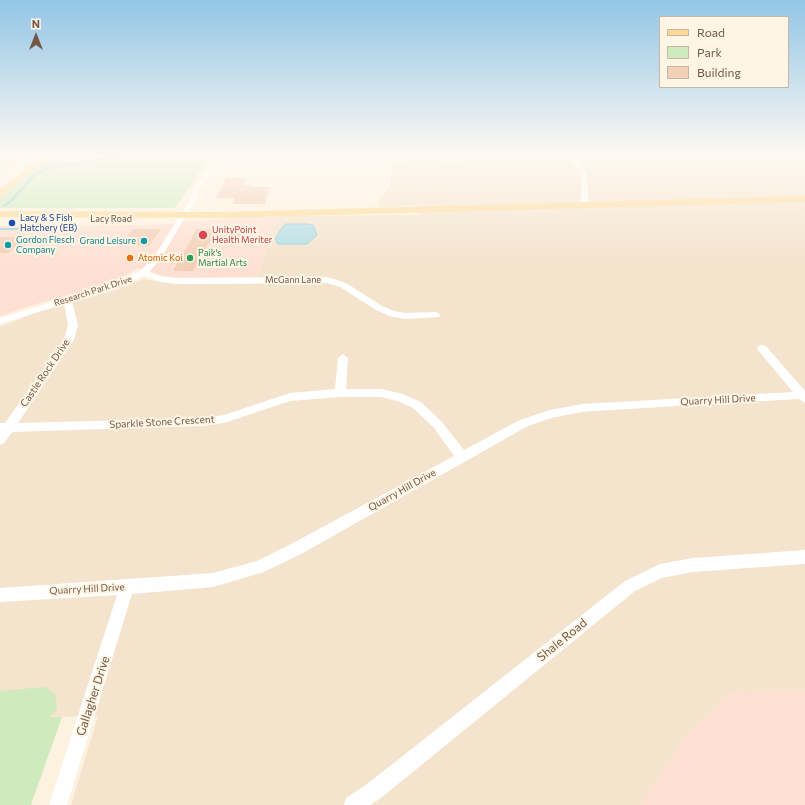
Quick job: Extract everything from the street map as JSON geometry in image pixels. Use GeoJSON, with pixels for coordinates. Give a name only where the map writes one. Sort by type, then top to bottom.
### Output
{"type":"FeatureCollection","features":[{"type":"Feature","properties":{"kind":"main road","name":"Lacy Road"},"geometry":{"type":"LineString","coordinates":[[0,220],[805,199]]}},
{"type":"Feature","properties":{"kind":"main road","name":"Lacy Road"},"geometry":{"type":"LineString","coordinates":[[0,214],[182,216]]}},
{"type":"Feature","properties":{"kind":"street","name":"Research Park Drive"},"geometry":{"type":"LineString","coordinates":[[0,321],[117,285],[143,273],[155,261],[195,196],[200,193]]}},
{"type":"Feature","properties":{"kind":"street"},"geometry":{"type":"LineString","coordinates":[[584,193],[584,205]]}},
{"type":"Feature","properties":{"kind":"street","name":"McGann Lane"},"geometry":{"type":"LineString","coordinates":[[143,273],[162,279],[177,281],[327,280],[343,285],[379,308],[392,314],[405,316],[436,315]]}},
{"type":"Feature","properties":{"kind":"street","name":"Castle Rock Drive"},"geometry":{"type":"LineString","coordinates":[[0,440],[4,428],[68,340],[73,325],[67,300]]}},
{"type":"Feature","properties":{"kind":"street"},"geometry":{"type":"LineString","coordinates":[[762,348],[804,397]]}},
{"type":"Feature","properties":{"kind":"street"},"geometry":{"type":"LineString","coordinates":[[340,393],[343,358]]}},
{"type":"Feature","properties":{"kind":"street","name":"Sparkle Stone Crescent"},"geometry":{"type":"LineString","coordinates":[[4,428],[202,422],[224,419],[290,397],[340,393],[380,393],[400,397],[417,405],[438,425],[462,457]]}},
{"type":"Feature","properties":{"kind":"street","name":"Quarry Hill Drive"},"geometry":{"type":"LineString","coordinates":[[0,595],[213,580],[259,567],[298,548],[524,423],[550,414],[582,408],[610,406],[804,397]]}},
{"type":"Feature","properties":{"kind":"street","name":"Shale Road"},"geometry":{"type":"LineString","coordinates":[[353,805],[374,791],[630,586],[660,571],[693,565],[805,557]]}},
{"type":"Feature","properties":{"kind":"street","name":"Gallagher Drive"},"geometry":{"type":"LineString","coordinates":[[58,805],[127,587]]}},
{"type":"Feature","properties":{"kind":"shaded area"},"geometry":{"type":"Polygon","coordinates":[[[385,193],[805,193],[805,689],[731,693],[684,738],[641,805],[71,805],[98,716],[0,718],[0,327],[40,311],[116,290],[144,279],[178,284],[254,284],[279,216],[420,215],[418,206],[379,207],[379,200],[385,193]]]}},
{"type":"Feature","properties":{"kind":"shaded area"},"geometry":{"type":"Polygon","coordinates":[[[279,216],[256,277],[179,278],[163,276],[138,268],[122,277],[94,288],[29,306],[0,316],[0,226],[155,225],[231,218],[279,216]]]}},
{"type":"Feature","properties":{"kind":"shaded area"},"geometry":{"type":"Polygon","coordinates":[[[805,689],[805,805],[641,805],[684,738],[731,693],[805,689]]]}},
{"type":"Feature","properties":{"kind":"green space"},"geometry":{"type":"Polygon","coordinates":[[[5,193],[186,193],[175,208],[0,208],[0,197],[5,193]]]}},
{"type":"Feature","properties":{"kind":"green space"},"geometry":{"type":"Polygon","coordinates":[[[44,687],[55,694],[57,710],[49,717],[62,717],[31,805],[0,805],[0,691],[44,687]]]}},
{"type":"Feature","properties":{"kind":"water"},"geometry":{"type":"Polygon","coordinates":[[[287,224],[313,225],[317,235],[307,244],[278,244],[275,239],[283,226],[287,224]]]}},
{"type":"Feature","properties":{"kind":"building"},"geometry":{"type":"Polygon","coordinates":[[[219,193],[268,193],[265,204],[232,204],[235,198],[216,198],[219,193]]]}},
{"type":"Feature","properties":{"kind":"building","name":"Grand Leisure"},"geometry":{"type":"Polygon","coordinates":[[[133,229],[161,229],[149,246],[133,245],[139,237],[127,237],[133,229]]]}},
{"type":"Feature","properties":{"kind":"building"},"geometry":{"type":"Polygon","coordinates":[[[197,229],[244,230],[239,239],[211,239],[193,271],[173,271],[197,229]]]}},
{"type":"Feature","properties":{"kind":"building","name":"Gordon Flesch Company"},"geometry":{"type":"Polygon","coordinates":[[[0,237],[24,237],[9,253],[0,253],[0,237]]]}},
{"type":"Feature","properties":{"kind":"waterway"},"geometry":{"type":"LineString","coordinates":[[4,206],[18,193]]}},
{"type":"Feature","properties":{"kind":"waterway"},"geometry":{"type":"LineString","coordinates":[[0,229],[33,229]]}},
{"type":"Feature","properties":{"kind":"place","name":"Lacy & S Fish Hatchery (EB)"},"geometry":{"type":"Point","coordinates":[12,223]}},
{"type":"Feature","properties":{"kind":"place","name":"UnityPoint Health Meriter"},"geometry":{"type":"Point","coordinates":[203,235]}},
{"type":"Feature","properties":{"kind":"place","name":"Grand Leisure"},"geometry":{"type":"Point","coordinates":[144,241]}},
{"type":"Feature","properties":{"kind":"place","name":"Gordon Flesch Company"},"geometry":{"type":"Point","coordinates":[8,245]}},
{"type":"Feature","properties":{"kind":"place","name":"Atomic Koi"},"geometry":{"type":"Point","coordinates":[130,258]}},
{"type":"Feature","properties":{"kind":"place","name":"Paik's Martial Arts"},"geometry":{"type":"Point","coordinates":[190,258]}}]}
